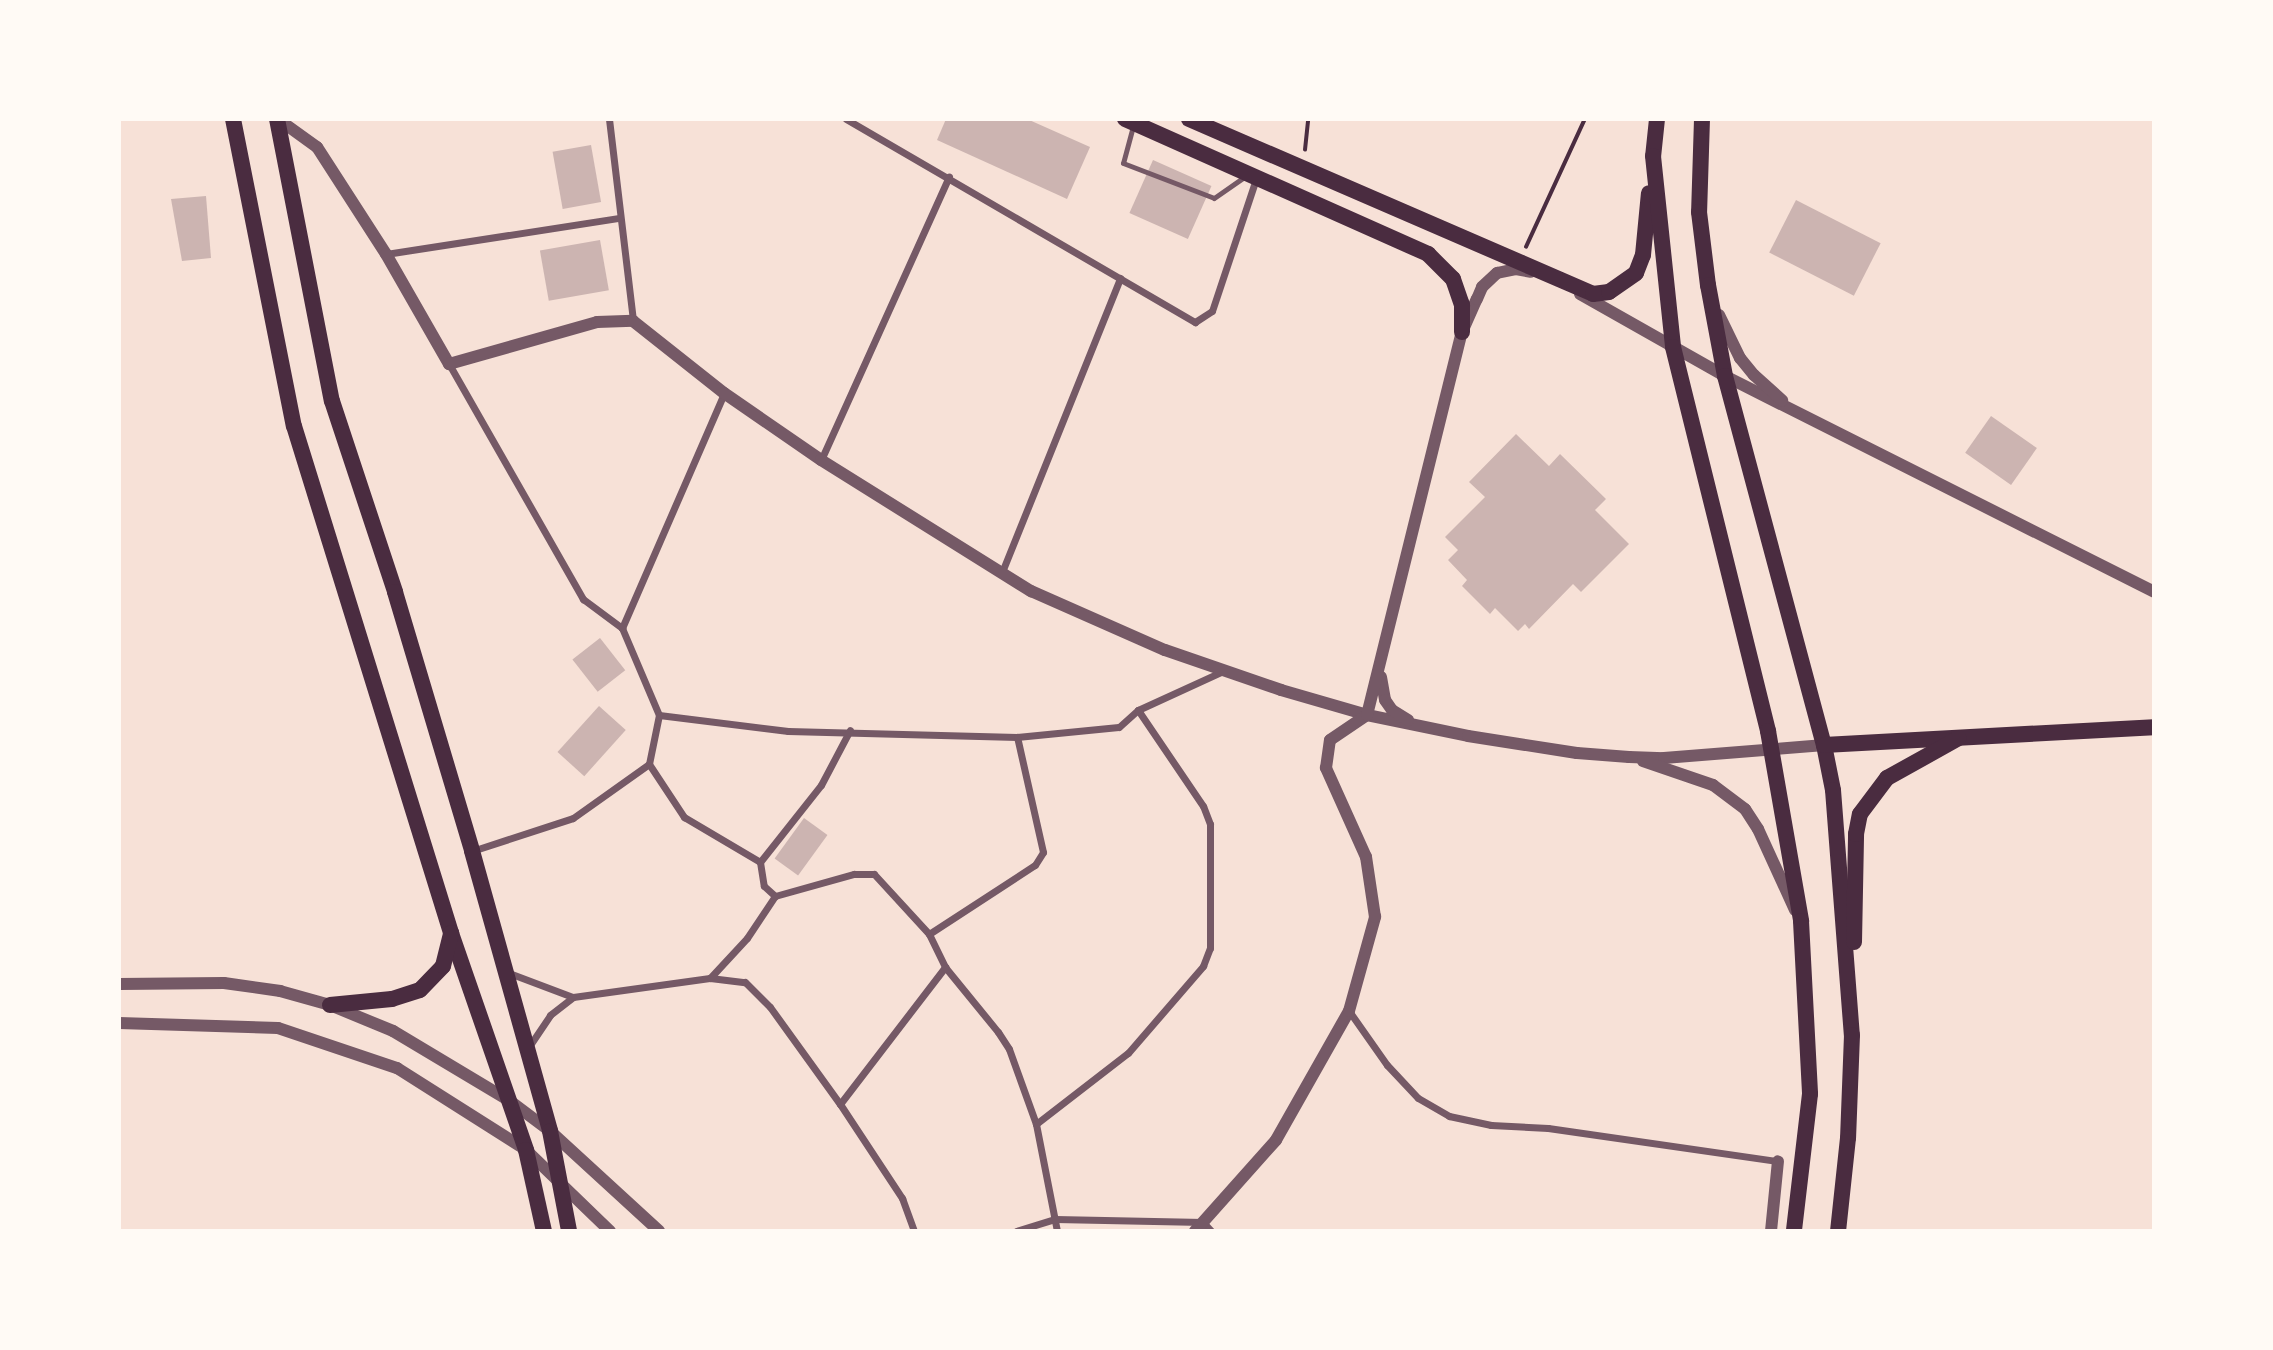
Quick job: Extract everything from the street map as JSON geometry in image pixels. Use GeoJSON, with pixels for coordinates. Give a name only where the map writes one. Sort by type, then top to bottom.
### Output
{"type":"FeatureCollection","features":[{"type":"Feature","properties":{"kind":"main road"},"geometry":{"type":"LineString","coordinates":[[233,119],[294,426],[451,933],[526,1150],[544,1231]]}},
{"type":"Feature","properties":{"kind":"main road"},"geometry":{"type":"LineString","coordinates":[[278,119],[332,401],[395,592],[472,851],[550,1131],[569,1231]]}},
{"type":"Feature","properties":{"kind":"main road"},"geometry":{"type":"LineString","coordinates":[[1189,119],[1553,279],[1593,294],[1609,292],[1636,273],[1643,255],[1657,119]]}},
{"type":"Feature","properties":{"kind":"main road"},"geometry":{"type":"LineString","coordinates":[[1702,119],[1699,212],[1708,285],[1725,376],[1824,745],[1833,790],[1852,1035]]}},
{"type":"Feature","properties":{"kind":"main road"},"geometry":{"type":"LineString","coordinates":[[1129,121],[1428,254],[1452,279],[1462,305],[1462,332]]}},
{"type":"Feature","properties":{"kind":"main road"},"geometry":{"type":"LineString","coordinates":[[1653,156],[1673,347],[1772,750],[1801,921],[1810,1094],[1794,1231]]}},
{"type":"Feature","properties":{"kind":"main road"},"geometry":{"type":"LineString","coordinates":[[1824,745],[2154,727]]}},
{"type":"Feature","properties":{"kind":"main road"},"geometry":{"type":"LineString","coordinates":[[1838,1231],[1850,1112],[1856,834],[1860,814],[1887,778],[1959,738]]}},
{"type":"Feature","properties":{"kind":"main road"},"geometry":{"type":"LineString","coordinates":[[330,1005],[391,999],[420,990],[443,966],[451,933]]}},
{"type":"Feature","properties":{"kind":"street"},"geometry":{"type":"LineString","coordinates":[[278,119],[317,147],[386,254],[583,599],[622,628],[659,715],[649,764],[573,818],[472,851]]}},
{"type":"Feature","properties":{"kind":"street"},"geometry":{"type":"LineString","coordinates":[[609,119],[633,321]]}},
{"type":"Feature","properties":{"kind":"street"},"geometry":{"type":"LineString","coordinates":[[846,119],[1195,322],[1212,311],[1253,176]]}},
{"type":"Feature","properties":{"kind":"street"},"geometry":{"type":"LineString","coordinates":[[821,460],[949,177]]}},
{"type":"Feature","properties":{"kind":"street"},"geometry":{"type":"LineString","coordinates":[[386,254],[619,218]]}},
{"type":"Feature","properties":{"kind":"street"},"geometry":{"type":"LineString","coordinates":[[1016,1231],[1055,1219],[1203,1228],[1276,1140],[1349,1011],[1375,917],[1366,857],[1326,768],[1329,740],[1367,715],[1462,332],[1482,287],[1497,273],[1516,269],[1553,279],[1725,376],[2154,592]]}},
{"type":"Feature","properties":{"kind":"street"},"geometry":{"type":"LineString","coordinates":[[1002,572],[1120,278]]}},
{"type":"Feature","properties":{"kind":"street"},"geometry":{"type":"LineString","coordinates":[[1708,285],[1727,335],[1741,358],[1754,375],[1799,413]]}},
{"type":"Feature","properties":{"kind":"street"},"geometry":{"type":"LineString","coordinates":[[449,364],[597,322],[633,321],[724,393],[821,460],[1031,591],[1081,615],[1223,670],[1367,715],[1577,753],[1629,757],[1824,745]]}},
{"type":"Feature","properties":{"kind":"street"},"geometry":{"type":"LineString","coordinates":[[622,628],[724,393]]}},
{"type":"Feature","properties":{"kind":"street"},"geometry":{"type":"LineString","coordinates":[[1381,659],[1381,688],[1385,700],[1403,718],[1426,727]]}},
{"type":"Feature","properties":{"kind":"street"},"geometry":{"type":"LineString","coordinates":[[659,715],[788,731],[850,730],[1017,737],[1119,727],[1138,710],[1223,670]]}},
{"type":"Feature","properties":{"kind":"street"},"geometry":{"type":"LineString","coordinates":[[1036,1124],[1128,1053],[1203,966],[1210,948],[1210,824],[1203,806],[1138,710]]}},
{"type":"Feature","properties":{"kind":"street"},"geometry":{"type":"LineString","coordinates":[[775,896],[764,886],[760,862],[821,785],[850,730]]}},
{"type":"Feature","properties":{"kind":"street"},"geometry":{"type":"LineString","coordinates":[[929,934],[1035,865],[1043,852],[1017,737]]}},
{"type":"Feature","properties":{"kind":"street"},"geometry":{"type":"LineString","coordinates":[[1629,757],[1693,776],[1713,785],[1745,809],[1758,829],[1801,921]]}},
{"type":"Feature","properties":{"kind":"street"},"geometry":{"type":"LineString","coordinates":[[649,764],[684,817],[760,862]]}},
{"type":"Feature","properties":{"kind":"street"},"geometry":{"type":"LineString","coordinates":[[709,978],[747,938],[775,896],[854,874],[874,874],[929,934],[945,967],[1004,1041],[1036,1124],[1057,1231]]}},
{"type":"Feature","properties":{"kind":"street"},"geometry":{"type":"LineString","coordinates":[[840,1104],[945,967]]}},
{"type":"Feature","properties":{"kind":"street"},"geometry":{"type":"LineString","coordinates":[[506,972],[573,997],[709,978],[745,982],[770,1007],[840,1104],[902,1198],[914,1231]]}},
{"type":"Feature","properties":{"kind":"street"},"geometry":{"type":"LineString","coordinates":[[119,984],[224,984],[280,991],[330,1005],[393,1031],[510,1101],[550,1131],[659,1231]]}},
{"type":"Feature","properties":{"kind":"street"},"geometry":{"type":"LineString","coordinates":[[527,1048],[550,1015],[573,997]]}},
{"type":"Feature","properties":{"kind":"street"},"geometry":{"type":"LineString","coordinates":[[1349,1011],[1387,1065],[1418,1098],[1449,1116],[1491,1125],[1548,1128],[1778,1161],[1771,1231]]}},
{"type":"Feature","properties":{"kind":"street"},"geometry":{"type":"LineString","coordinates":[[119,1023],[278,1028],[397,1068],[526,1150],[610,1231]]}},
{"type":"Feature","properties":{"kind":"lane"},"geometry":{"type":"LineString","coordinates":[[1129,121],[1123,163],[1214,198],[1253,176]]}},
{"type":"Feature","properties":{"kind":"path"},"geometry":{"type":"LineString","coordinates":[[1303,170],[1308,119]]}},
{"type":"Feature","properties":{"kind":"path"},"geometry":{"type":"LineString","coordinates":[[1519,264],[1585,119]]}},
{"type":"Feature","properties":{"kind":"building"},"geometry":{"type":"Polygon","coordinates":[[[946,119],[1027,119],[1090,147],[1067,199],[937,140],[946,119]]]}},
{"type":"Feature","properties":{"kind":"building"},"geometry":{"type":"Polygon","coordinates":[[[591,145],[601,202],[563,209],[553,152],[591,145]]]}},
{"type":"Feature","properties":{"kind":"building"},"geometry":{"type":"Polygon","coordinates":[[[1153,160],[1211,186],[1188,239],[1129,213],[1153,160]]]}},
{"type":"Feature","properties":{"kind":"building"},"geometry":{"type":"Polygon","coordinates":[[[206,196],[211,258],[182,261],[171,199],[206,196]]]}},
{"type":"Feature","properties":{"kind":"building"},"geometry":{"type":"Polygon","coordinates":[[[1796,200],[1881,243],[1854,296],[1769,253],[1796,200]]]}},
{"type":"Feature","properties":{"kind":"building"},"geometry":{"type":"Polygon","coordinates":[[[600,240],[609,290],[549,301],[540,251],[600,240]]]}},
{"type":"Feature","properties":{"kind":"building"},"geometry":{"type":"Polygon","coordinates":[[[1991,416],[2037,448],[2011,485],[1965,453],[1991,416]]]}},
{"type":"Feature","properties":{"kind":"building"},"geometry":{"type":"Polygon","coordinates":[[[1516,434],[1549,466],[1560,454],[1606,499],[1595,510],[1629,544],[1581,592],[1573,584],[1529,629],[1525,624],[1518,631],[1495,608],[1490,614],[1462,586],[1467,580],[1448,560],[1458,550],[1445,537],[1485,497],[1469,482],[1516,434]]]}},
{"type":"Feature","properties":{"kind":"building"},"geometry":{"type":"Polygon","coordinates":[[[600,638],[625,670],[598,692],[572,660],[600,638]]]}},
{"type":"Feature","properties":{"kind":"building"},"geometry":{"type":"Polygon","coordinates":[[[599,706],[626,730],[584,776],[558,752],[599,706]]]}},
{"type":"Feature","properties":{"kind":"building"},"geometry":{"type":"Polygon","coordinates":[[[804,818],[827,835],[798,875],[775,858],[804,818]]]}}]}
